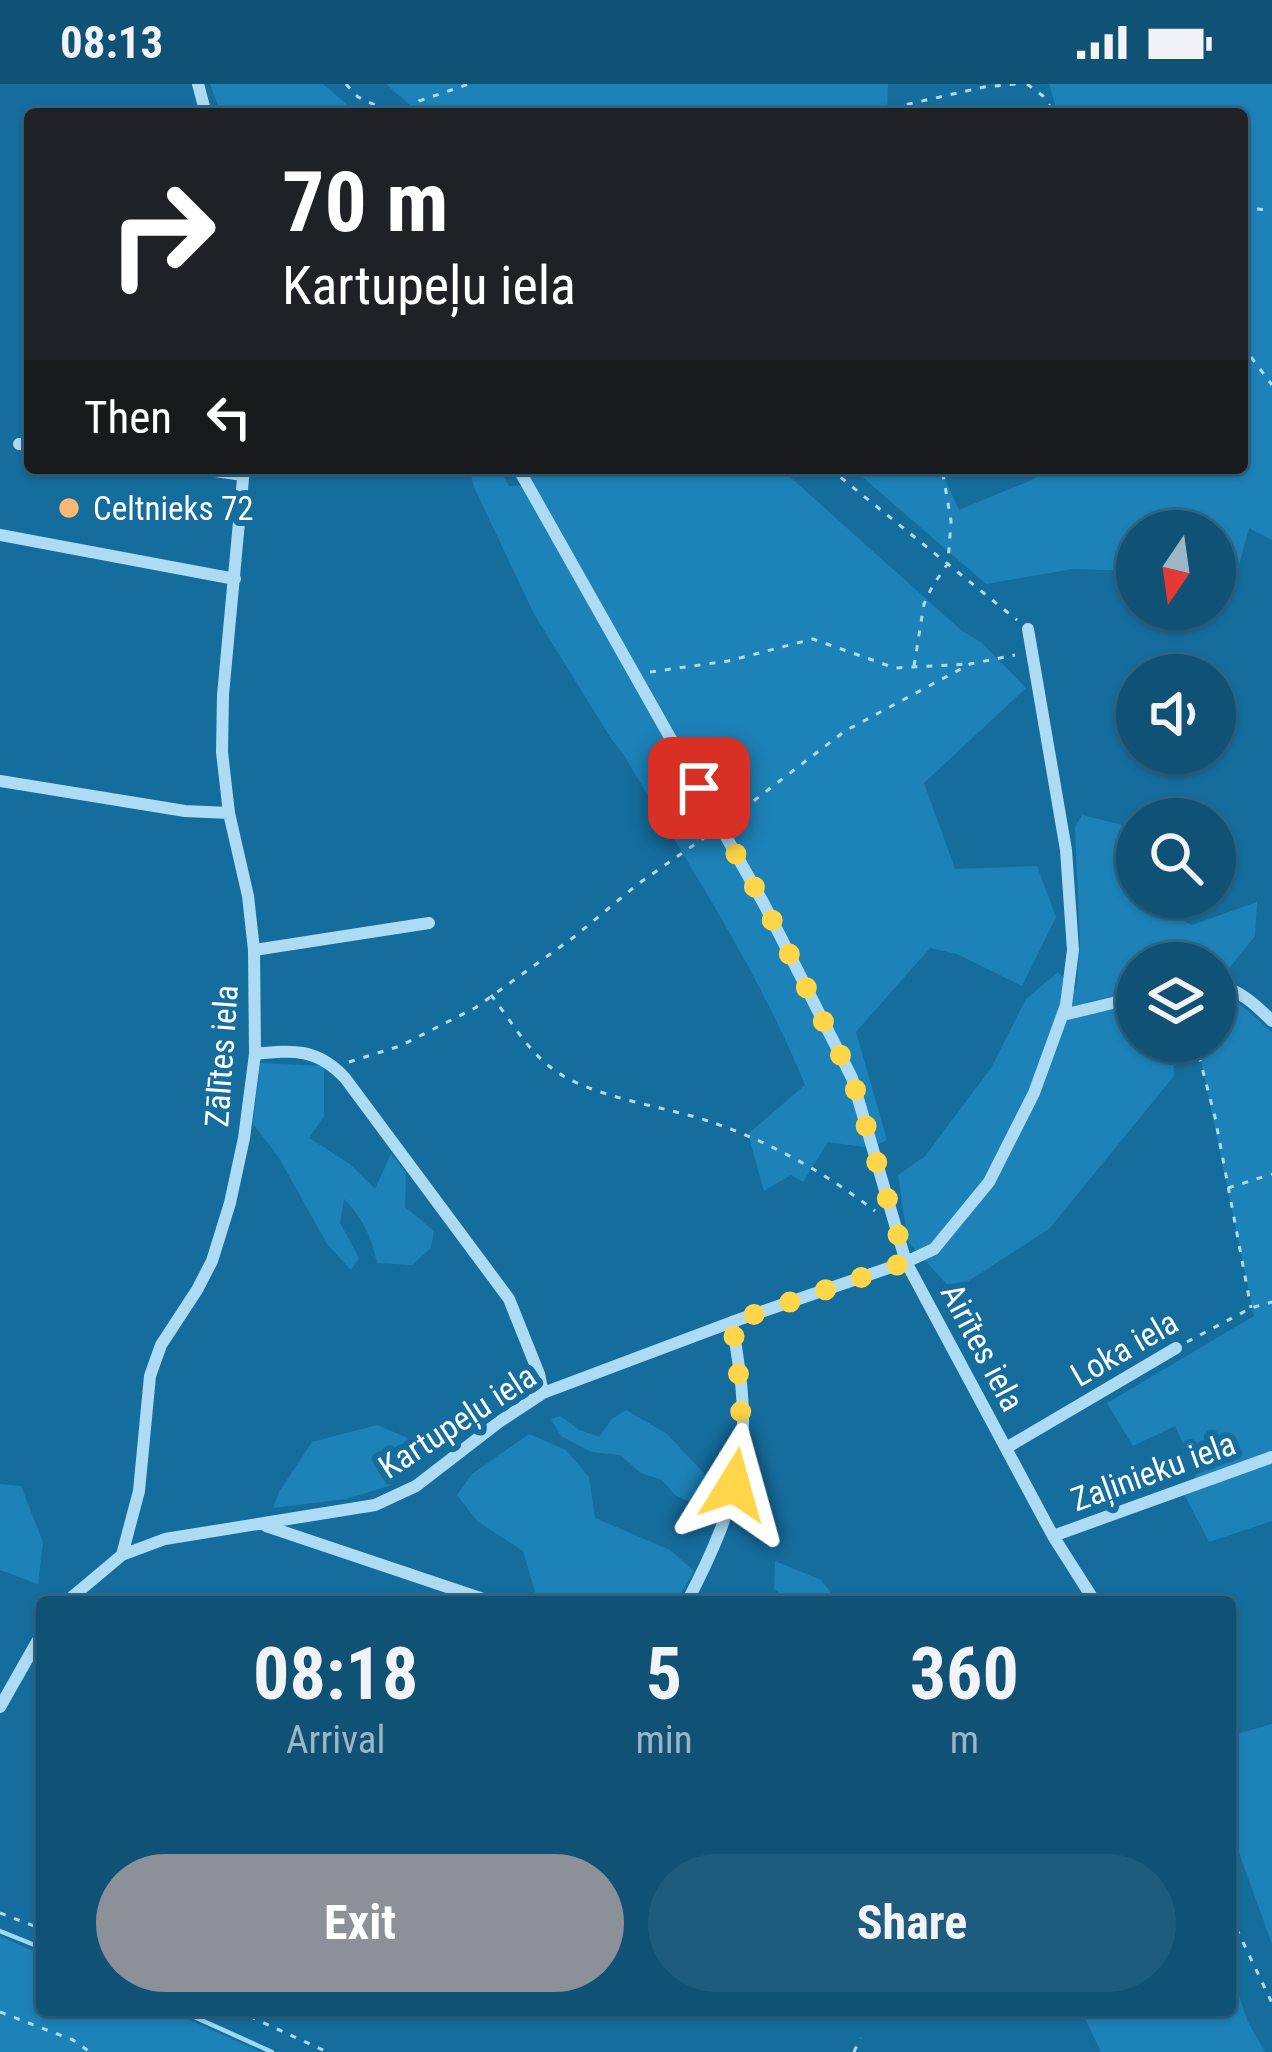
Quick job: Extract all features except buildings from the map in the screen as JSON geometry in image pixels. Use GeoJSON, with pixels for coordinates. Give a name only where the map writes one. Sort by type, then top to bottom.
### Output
{"type":"FeatureCollection","features":[{"type":"Feature","properties":{"kind":"street","name":"Zālītes iela"},"geometry":{"type":"LineString","coordinates":[[122,1555],[139,1491],[150,1376],[160,1345],[212,1261],[244,1138],[255,1054],[254,950],[222,752],[243,474]]}},
{"type":"Feature","properties":{"kind":"street","name":"Airītes iela"},"geometry":{"type":"LineString","coordinates":[[521,474],[764,904],[852,1078],[906,1262],[1052,1536],[1091,1596]]}},
{"type":"Feature","properties":{"kind":"street"},"geometry":{"type":"LineString","coordinates":[[0,535],[236,579]]}},
{"type":"Feature","properties":{"kind":"street","name":"Kartupeļu iela"},"geometry":{"type":"LineString","coordinates":[[122,1555],[165,1539],[375,1504],[416,1486],[543,1393],[934,1249],[989,1182],[1034,1094],[1063,1015],[1073,950],[1066,850],[1028,629]]}},
{"type":"Feature","properties":{"kind":"street"},"geometry":{"type":"LineString","coordinates":[[0,781],[185,811],[229,813]]}},
{"type":"Feature","properties":{"kind":"street"},"geometry":{"type":"LineString","coordinates":[[254,950],[429,923]]}},
{"type":"Feature","properties":{"kind":"street"},"geometry":{"type":"LineString","coordinates":[[1236,992],[1272,1021]]}},
{"type":"Feature","properties":{"kind":"street"},"geometry":{"type":"LineString","coordinates":[[1063,1015],[1116,1002]]}},
{"type":"Feature","properties":{"kind":"street"},"geometry":{"type":"LineString","coordinates":[[255,1054],[287,1051],[327,1059],[337,1069],[509,1299],[543,1393]]}},
{"type":"Feature","properties":{"kind":"street"},"geometry":{"type":"LineString","coordinates":[[690,1596],[726,1518],[741,1452],[742,1388],[732,1322]]}},
{"type":"Feature","properties":{"kind":"street","name":"Loka iela"},"geometry":{"type":"LineString","coordinates":[[1006,1448],[1176,1348]]}},
{"type":"Feature","properties":{"kind":"street","name":"Zaļinieku iela"},"geometry":{"type":"LineString","coordinates":[[1052,1536],[1272,1457]]}},
{"type":"Feature","properties":{"kind":"street"},"geometry":{"type":"LineString","coordinates":[[261,1524],[474,1596]]}},
{"type":"Feature","properties":{"kind":"street"},"geometry":{"type":"LineString","coordinates":[[73,1596],[122,1555]]}},
{"type":"Feature","properties":{"kind":"street"},"geometry":{"type":"LineString","coordinates":[[0,1707],[36,1644]]}},
{"type":"Feature","properties":{"kind":"path"},"geometry":{"type":"LineString","coordinates":[[346,84],[358,97],[381,108]]}},
{"type":"Feature","properties":{"kind":"path"},"geometry":{"type":"LineString","coordinates":[[414,108],[419,100],[470,84]]}},
{"type":"Feature","properties":{"kind":"path"},"geometry":{"type":"LineString","coordinates":[[900,108],[1016,84]]}},
{"type":"Feature","properties":{"kind":"path"},"geometry":{"type":"LineString","coordinates":[[1027,84],[1051,108]]}},
{"type":"Feature","properties":{"kind":"path"},"geometry":{"type":"LineString","coordinates":[[1248,353],[1272,385]]}},
{"type":"Feature","properties":{"kind":"path"},"geometry":{"type":"LineString","coordinates":[[837,474],[1028,629]]}},
{"type":"Feature","properties":{"kind":"path"},"geometry":{"type":"LineString","coordinates":[[914,666],[924,604],[948,562],[951,521],[943,474]]}},
{"type":"Feature","properties":{"kind":"path"},"geometry":{"type":"LineString","coordinates":[[634,674],[728,661],[813,640],[895,668],[970,664],[1032,652]]}},
{"type":"Feature","properties":{"kind":"path"},"geometry":{"type":"LineString","coordinates":[[337,1069],[400,1046],[475,1008],[845,731],[970,664]]}},
{"type":"Feature","properties":{"kind":"path"},"geometry":{"type":"LineString","coordinates":[[491,994],[548,1065],[567,1078],[715,1123],[760,1143],[834,1180],[896,1227]]}},
{"type":"Feature","properties":{"kind":"path"},"geometry":{"type":"LineString","coordinates":[[1201,1062],[1251,1308]]}},
{"type":"Feature","properties":{"kind":"path"},"geometry":{"type":"LineString","coordinates":[[1227,1188],[1272,1174]]}},
{"type":"Feature","properties":{"kind":"path","name":"Loka iela"},"geometry":{"type":"LineString","coordinates":[[1176,1348],[1251,1308],[1272,1302]]}},
{"type":"Feature","properties":{"kind":"path"},"geometry":{"type":"LineString","coordinates":[[0,1913],[36,1927]]}},
{"type":"Feature","properties":{"kind":"path"},"geometry":{"type":"LineString","coordinates":[[1236,1928],[1272,2003]]}},
{"type":"Feature","properties":{"kind":"path"},"geometry":{"type":"LineString","coordinates":[[0,2012],[73,2040],[90,2052]]}},
{"type":"Feature","properties":{"kind":"path"},"geometry":{"type":"LineString","coordinates":[[249,2016],[327,2052]]}},
{"type":"Feature","properties":{"kind":"path"},"geometry":{"type":"LineString","coordinates":[[854,2052],[860,2038]]}},
{"type":"Feature","properties":{"kind":"shaded area"},"geometry":{"type":"Polygon","coordinates":[[[210,84],[323,84],[351,108],[219,108],[210,84]]]}},
{"type":"Feature","properties":{"kind":"shaded area"},"geometry":{"type":"Polygon","coordinates":[[[386,84],[888,84],[887,108],[413,108],[386,84]]]}},
{"type":"Feature","properties":{"kind":"shaded area"},"geometry":{"type":"Polygon","coordinates":[[[1049,84],[1272,84],[1272,540],[1249,528],[1236,569],[1236,510],[1116,510],[1116,570],[1073,569],[986,584],[859,474],[943,474],[959,510],[1039,474],[1248,474],[1248,108],[1056,108],[1049,84]]]}},
{"type":"Feature","properties":{"kind":"shaded area"},"geometry":{"type":"Polygon","coordinates":[[[471,474],[502,474],[509,486],[526,485],[522,474],[787,474],[962,631],[982,643],[1026,688],[924,783],[955,869],[1037,866],[1056,917],[1022,986],[957,954],[930,948],[856,1032],[887,1140],[871,1148],[828,1142],[803,1182],[791,1175],[764,1191],[748,1134],[805,1085],[720,917],[534,614],[471,474]]]}},
{"type":"Feature","properties":{"kind":"shaded area"},"geometry":{"type":"Polygon","coordinates":[[[1082,815],[1116,823],[1116,918],[1177,918],[1192,925],[1212,918],[1236,918],[1236,909],[1257,902],[1255,936],[1236,960],[1236,942],[1116,942],[1116,996],[1086,1002],[1095,1012],[1116,1008],[1116,1062],[1173,1062],[1174,1076],[1049,1229],[953,1291],[908,1242],[898,1175],[925,1156],[991,1068],[1026,999],[1058,972],[1076,990],[1080,946],[1075,827],[1082,815]]]}},
{"type":"Feature","properties":{"kind":"shaded area"},"geometry":{"type":"Polygon","coordinates":[[[1236,1001],[1272,1032],[1272,1521],[1209,1542],[1185,1496],[1197,1473],[1175,1426],[1133,1446],[1107,1403],[1254,1316],[1201,1062],[1236,1062],[1236,1001]]]}},
{"type":"Feature","properties":{"kind":"shaded area"},"geometry":{"type":"Polygon","coordinates":[[[260,1063],[324,1066],[324,1116],[309,1138],[350,1164],[375,1189],[391,1154],[406,1173],[405,1207],[434,1231],[431,1248],[412,1265],[377,1263],[365,1228],[344,1199],[340,1223],[359,1258],[351,1270],[327,1244],[278,1156],[253,1124],[260,1063]]]}},
{"type":"Feature","properties":{"kind":"shaded area"},"geometry":{"type":"Polygon","coordinates":[[[626,1410],[666,1433],[715,1485],[699,1507],[620,1455],[591,1452],[561,1436],[551,1419],[560,1416],[599,1437],[626,1410]]]}},
{"type":"Feature","properties":{"kind":"shaded area"},"geometry":{"type":"Polygon","coordinates":[[[377,1425],[408,1438],[412,1461],[392,1485],[346,1499],[273,1508],[312,1442],[377,1425]]]}},
{"type":"Feature","properties":{"kind":"shaded area"},"geometry":{"type":"Polygon","coordinates":[[[529,1434],[566,1450],[589,1477],[595,1518],[670,1550],[694,1571],[679,1596],[536,1596],[523,1551],[477,1521],[457,1495],[472,1474],[529,1434]]]}},
{"type":"Feature","properties":{"kind":"shaded area"},"geometry":{"type":"Polygon","coordinates":[[[0,1484],[21,1486],[43,1542],[38,1584],[0,1570],[0,1484]]]}},
{"type":"Feature","properties":{"kind":"shaded area"},"geometry":{"type":"Polygon","coordinates":[[[775,1561],[821,1580],[833,1596],[782,1596],[774,1588],[775,1561]]]}},
{"type":"Feature","properties":{"kind":"shaded area"},"geometry":{"type":"Polygon","coordinates":[[[1272,1724],[1272,1944],[1236,1845],[1236,1734],[1272,1724]]]}},
{"type":"Feature","properties":{"kind":"shaded area"},"geometry":{"type":"Polygon","coordinates":[[[0,1936],[36,1952],[36,2016],[180,2016],[261,2052],[0,2052],[0,1936]]]}},
{"type":"Feature","properties":{"kind":"shaded area"},"geometry":{"type":"Polygon","coordinates":[[[1236,1986],[1265,2052],[1101,2052],[1084,2016],[1236,2016],[1236,1986]]]}},
{"type":"Feature","properties":{"kind":"waterway"},"geometry":{"type":"LineString","coordinates":[[0,1931],[36,1946]]}},
{"type":"Feature","properties":{"kind":"waterway"},"geometry":{"type":"LineString","coordinates":[[192,2016],[272,2052]]}},
{"type":"Feature","properties":{"kind":"place","name":"Celtnieks 72"},"geometry":{"type":"Point","coordinates":[69,508]}},
{"type":"Feature","properties":{"kind":"route"},"geometry":{"type":"LineString","coordinates":[[699,788],[852,1078],[906,1262],[732,1322],[742,1388],[741,1452],[734,1485]]}}]}
